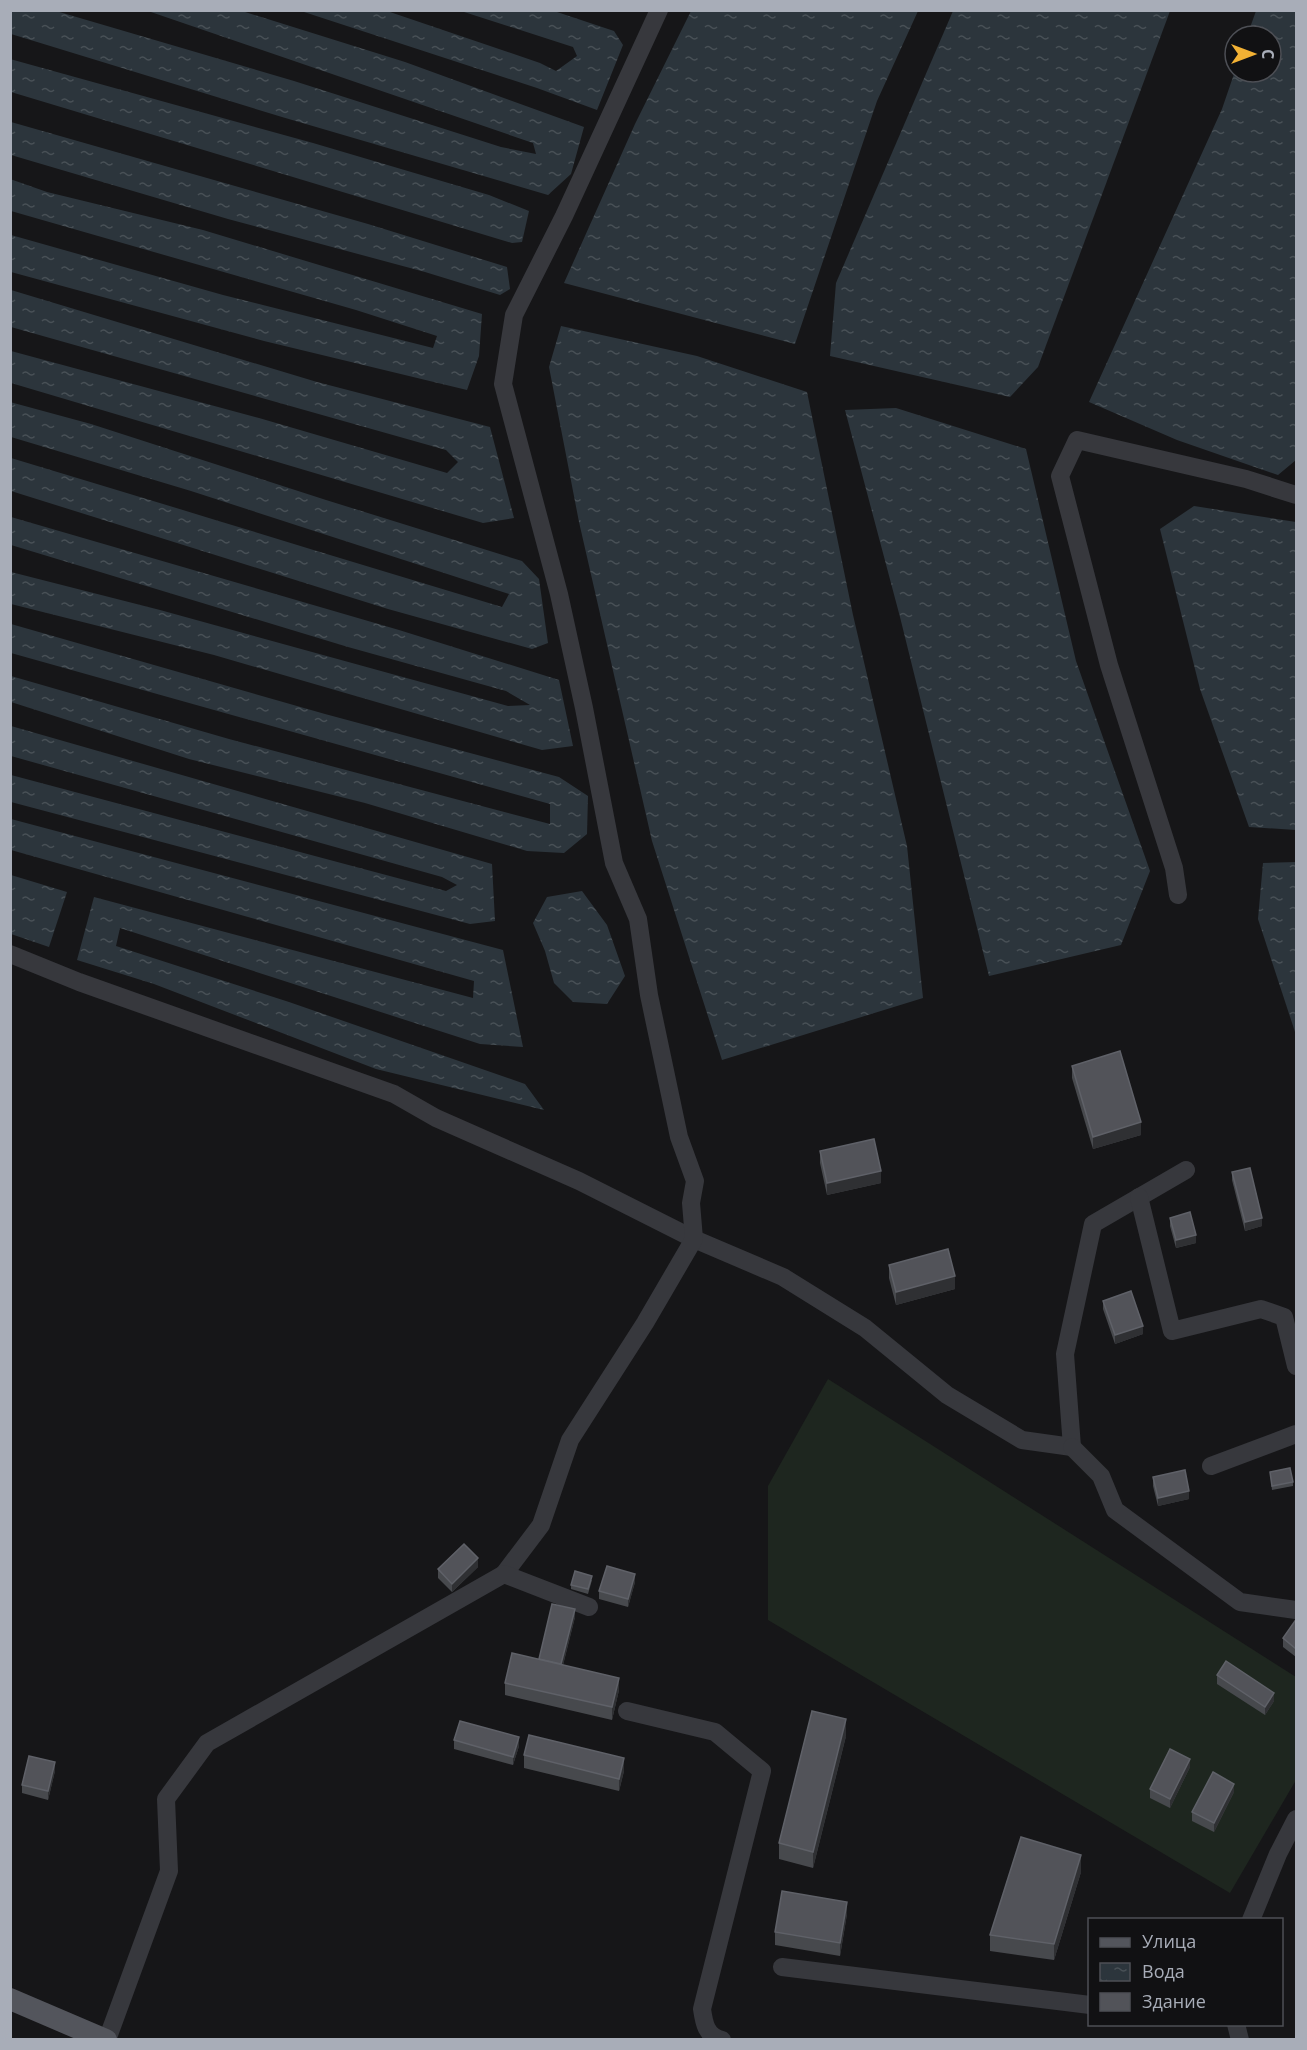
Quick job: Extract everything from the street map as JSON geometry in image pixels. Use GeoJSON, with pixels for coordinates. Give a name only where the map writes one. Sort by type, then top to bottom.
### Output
{"type":"FeatureCollection","features":[{"type":"Feature","properties":{"kind":"main road"},"geometry":{"type":"LineString","coordinates":[[10,1999],[98,2038]]}},
{"type":"Feature","properties":{"kind":"lane"},"geometry":{"type":"LineString","coordinates":[[98,2038],[169,1871],[166,1799],[207,1743],[504,1574],[541,1525],[570,1440],[645,1323],[694,1239],[691,1203],[695,1181],[679,1137],[649,995],[638,919],[614,863],[559,594],[503,384],[514,315],[564,216],[658,10]]}},
{"type":"Feature","properties":{"kind":"lane"},"geometry":{"type":"LineString","coordinates":[[1178,895],[1174,868],[1109,665],[1060,476],[1077,440],[1246,479],[1296,495]]}},
{"type":"Feature","properties":{"kind":"lane"},"geometry":{"type":"LineString","coordinates":[[10,954],[79,982],[394,1094],[436,1118],[579,1181],[694,1239],[792,1282],[865,1328],[946,1395],[1022,1440],[1072,1447],[1101,1476],[1115,1510],[1240,1602],[1296,1610]]}},
{"type":"Feature","properties":{"kind":"lane"},"geometry":{"type":"LineString","coordinates":[[1072,1447],[1065,1354],[1093,1224],[1186,1170]]}},
{"type":"Feature","properties":{"kind":"lane"},"geometry":{"type":"LineString","coordinates":[[1139,1197],[1172,1330],[1261,1310],[1284,1317],[1296,1366]]}},
{"type":"Feature","properties":{"kind":"lane"},"geometry":{"type":"LineString","coordinates":[[1211,1466],[1296,1434]]}},
{"type":"Feature","properties":{"kind":"lane"},"geometry":{"type":"LineString","coordinates":[[504,1574],[589,1608]]}},
{"type":"Feature","properties":{"kind":"lane"},"geometry":{"type":"LineString","coordinates":[[627,1712],[715,1732],[762,1771],[702,2009],[704,2026],[715,2038],[722,2040]]}},
{"type":"Feature","properties":{"kind":"lane"},"geometry":{"type":"LineString","coordinates":[[1252,1918],[1278,1854],[1296,1819]]}},
{"type":"Feature","properties":{"kind":"lane"},"geometry":{"type":"LineString","coordinates":[[782,1966],[1088,2005]]}},
{"type":"Feature","properties":{"kind":"shaded area"},"geometry":{"type":"Polygon","coordinates":[[[828,1379],[1296,1677],[1296,1780],[1230,1893],[768,1620],[768,1486],[828,1379]]]}},
{"type":"Feature","properties":{"kind":"water"},"geometry":{"type":"Polygon","coordinates":[[[10,11],[56,11],[294,81],[501,147],[536,154],[533,143],[148,11],[242,11],[405,62],[584,127],[571,174],[548,195],[11,34],[10,11]]]}},
{"type":"Feature","properties":{"kind":"water"},"geometry":{"type":"Polygon","coordinates":[[[301,11],[387,11],[540,63],[556,71],[577,56],[573,47],[461,11],[554,11],[614,31],[623,45],[597,110],[537,88],[301,11]]]}},
{"type":"Feature","properties":{"kind":"water"},"geometry":{"type":"Polygon","coordinates":[[[691,11],[918,11],[877,101],[795,344],[564,283],[635,124],[691,11]]]}},
{"type":"Feature","properties":{"kind":"water"},"geometry":{"type":"Polygon","coordinates":[[[953,11],[1170,11],[1038,367],[1010,397],[830,356],[836,283],[953,11]]]}},
{"type":"Feature","properties":{"kind":"water"},"geometry":{"type":"Polygon","coordinates":[[[1256,11],[1296,11],[1296,460],[1278,475],[1177,440],[1089,402],[1222,109],[1231,84],[1283,84],[1283,24],[1251,24],[1256,11]]]}},
{"type":"Feature","properties":{"kind":"water"},"geometry":{"type":"Polygon","coordinates":[[[10,59],[313,143],[489,195],[529,211],[522,242],[512,243],[11,92],[10,59]]]}},
{"type":"Feature","properties":{"kind":"water"},"geometry":{"type":"Polygon","coordinates":[[[11,122],[368,224],[507,267],[510,289],[500,295],[425,272],[228,219],[11,155],[11,122]]]}},
{"type":"Feature","properties":{"kind":"water"},"geometry":{"type":"Polygon","coordinates":[[[10,179],[47,192],[203,230],[482,314],[479,356],[467,390],[264,341],[11,272],[11,235],[223,295],[433,348],[437,336],[356,310],[11,211],[10,179]]]}},
{"type":"Feature","properties":{"kind":"water"},"geometry":{"type":"Polygon","coordinates":[[[11,290],[317,382],[490,427],[514,518],[483,523],[11,383],[11,351],[259,418],[447,473],[458,462],[446,450],[11,327],[11,290]]]}},
{"type":"Feature","properties":{"kind":"water"},"geometry":{"type":"Polygon","coordinates":[[[561,326],[697,356],[807,392],[853,615],[907,846],[923,998],[722,1060],[652,841],[579,522],[549,367],[561,326]]]}},
{"type":"Feature","properties":{"kind":"water"},"geometry":{"type":"Polygon","coordinates":[[[10,402],[91,424],[522,561],[539,579],[548,643],[532,649],[388,609],[11,491],[11,458],[502,607],[509,594],[191,491],[11,437],[10,402]]]}},
{"type":"Feature","properties":{"kind":"water"},"geometry":{"type":"Polygon","coordinates":[[[896,408],[1026,449],[1076,661],[1150,871],[1121,945],[989,976],[900,617],[845,410],[896,408]]]}},
{"type":"Feature","properties":{"kind":"water"},"geometry":{"type":"Polygon","coordinates":[[[1194,506],[1296,522],[1296,830],[1249,827],[1200,689],[1160,529],[1194,506]]]}},
{"type":"Feature","properties":{"kind":"water"},"geometry":{"type":"Polygon","coordinates":[[[11,517],[399,630],[559,680],[573,746],[542,750],[214,655],[11,604],[11,572],[160,610],[508,706],[530,705],[506,691],[348,647],[11,545],[11,517]]]}},
{"type":"Feature","properties":{"kind":"water"},"geometry":{"type":"Polygon","coordinates":[[[11,624],[325,714],[559,777],[588,796],[587,834],[564,853],[527,851],[365,803],[189,759],[11,702],[11,676],[229,739],[550,824],[550,804],[11,653],[11,624]]]}},
{"type":"Feature","properties":{"kind":"water"},"geometry":{"type":"Polygon","coordinates":[[[11,726],[492,864],[495,921],[470,924],[11,802],[11,775],[446,891],[457,885],[442,877],[11,756],[11,726]]]}},
{"type":"Feature","properties":{"kind":"water"},"geometry":{"type":"Polygon","coordinates":[[[11,819],[503,950],[523,1047],[480,1044],[120,928],[116,946],[289,1002],[525,1084],[544,1110],[376,1069],[154,984],[77,960],[94,897],[473,998],[474,981],[11,850],[11,819]]]}},
{"type":"Feature","properties":{"kind":"water"},"geometry":{"type":"Polygon","coordinates":[[[1296,862],[1296,1035],[1258,919],[1263,863],[1296,862]]]}},
{"type":"Feature","properties":{"kind":"water"},"geometry":{"type":"Polygon","coordinates":[[[11,875],[67,892],[49,947],[11,934],[11,875]]]}},
{"type":"Feature","properties":{"kind":"water"},"geometry":{"type":"Polygon","coordinates":[[[582,891],[607,925],[625,976],[607,1004],[573,1002],[554,983],[545,951],[533,923],[547,897],[582,891]]]}},
{"type":"Feature","properties":{"kind":"building"},"geometry":{"type":"Polygon","coordinates":[[[1120,1051],[1141,1122],[1093,1137],[1072,1066],[1120,1051]]]}},
{"type":"Feature","properties":{"kind":"building"},"geometry":{"type":"Polygon","coordinates":[[[874,1139],[881,1171],[827,1183],[820,1151],[874,1139]]]}},
{"type":"Feature","properties":{"kind":"building"},"geometry":{"type":"Polygon","coordinates":[[[1250,1168],[1262,1218],[1245,1222],[1232,1172],[1250,1168]]]}},
{"type":"Feature","properties":{"kind":"building"},"geometry":{"type":"Polygon","coordinates":[[[1190,1212],[1196,1235],[1176,1240],[1170,1218],[1190,1212]]]}},
{"type":"Feature","properties":{"kind":"building"},"geometry":{"type":"Polygon","coordinates":[[[948,1249],[955,1276],[896,1292],[889,1265],[948,1249]]]}},
{"type":"Feature","properties":{"kind":"building"},"geometry":{"type":"Polygon","coordinates":[[[1131,1291],[1143,1326],[1115,1335],[1103,1301],[1131,1291]]]}},
{"type":"Feature","properties":{"kind":"building"},"geometry":{"type":"Polygon","coordinates":[[[1290,1468],[1293,1482],[1272,1486],[1270,1472],[1290,1468]]]}},
{"type":"Feature","properties":{"kind":"building"},"geometry":{"type":"Polygon","coordinates":[[[1185,1470],[1189,1491],[1158,1498],[1153,1477],[1185,1470]]]}},
{"type":"Feature","properties":{"kind":"building"},"geometry":{"type":"Polygon","coordinates":[[[464,1544],[478,1558],[452,1584],[438,1569],[464,1544]]]}},
{"type":"Feature","properties":{"kind":"building"},"geometry":{"type":"Polygon","coordinates":[[[607,1566],[635,1574],[628,1599],[599,1591],[607,1566]]]}},
{"type":"Feature","properties":{"kind":"building"},"geometry":{"type":"Polygon","coordinates":[[[575,1571],[592,1576],[588,1589],[571,1585],[575,1571]]]}},
{"type":"Feature","properties":{"kind":"building"},"geometry":{"type":"Polygon","coordinates":[[[552,1604],[575,1609],[561,1664],[539,1659],[552,1604]]]}},
{"type":"Feature","properties":{"kind":"building"},"geometry":{"type":"Polygon","coordinates":[[[1296,1622],[1296,1649],[1283,1638],[1296,1622]]]}},
{"type":"Feature","properties":{"kind":"building"},"geometry":{"type":"Polygon","coordinates":[[[512,1653],[619,1678],[612,1707],[505,1683],[512,1653]]]}},
{"type":"Feature","properties":{"kind":"building"},"geometry":{"type":"Polygon","coordinates":[[[1226,1661],[1274,1693],[1265,1707],[1217,1675],[1226,1661]]]}},
{"type":"Feature","properties":{"kind":"building"},"geometry":{"type":"Polygon","coordinates":[[[812,1711],[846,1719],[813,1852],[779,1843],[812,1711]]]}},
{"type":"Feature","properties":{"kind":"building"},"geometry":{"type":"Polygon","coordinates":[[[460,1721],[519,1737],[513,1757],[454,1740],[460,1721]]]}},
{"type":"Feature","properties":{"kind":"building"},"geometry":{"type":"Polygon","coordinates":[[[529,1735],[624,1758],[619,1779],[524,1755],[529,1735]]]}},
{"type":"Feature","properties":{"kind":"building"},"geometry":{"type":"Polygon","coordinates":[[[1170,1749],[1190,1759],[1170,1799],[1150,1789],[1170,1749]]]}},
{"type":"Feature","properties":{"kind":"building"},"geometry":{"type":"Polygon","coordinates":[[[29,1756],[55,1762],[48,1791],[22,1785],[29,1756]]]}},
{"type":"Feature","properties":{"kind":"building"},"geometry":{"type":"Polygon","coordinates":[[[1213,1772],[1234,1784],[1214,1823],[1192,1812],[1213,1772]]]}},
{"type":"Feature","properties":{"kind":"building"},"geometry":{"type":"Polygon","coordinates":[[[1021,1837],[1081,1855],[1054,1944],[990,1935],[1021,1837]]]}},
{"type":"Feature","properties":{"kind":"building"},"geometry":{"type":"Polygon","coordinates":[[[782,1891],[847,1902],[840,1943],[775,1932],[782,1891]]]}}]}
